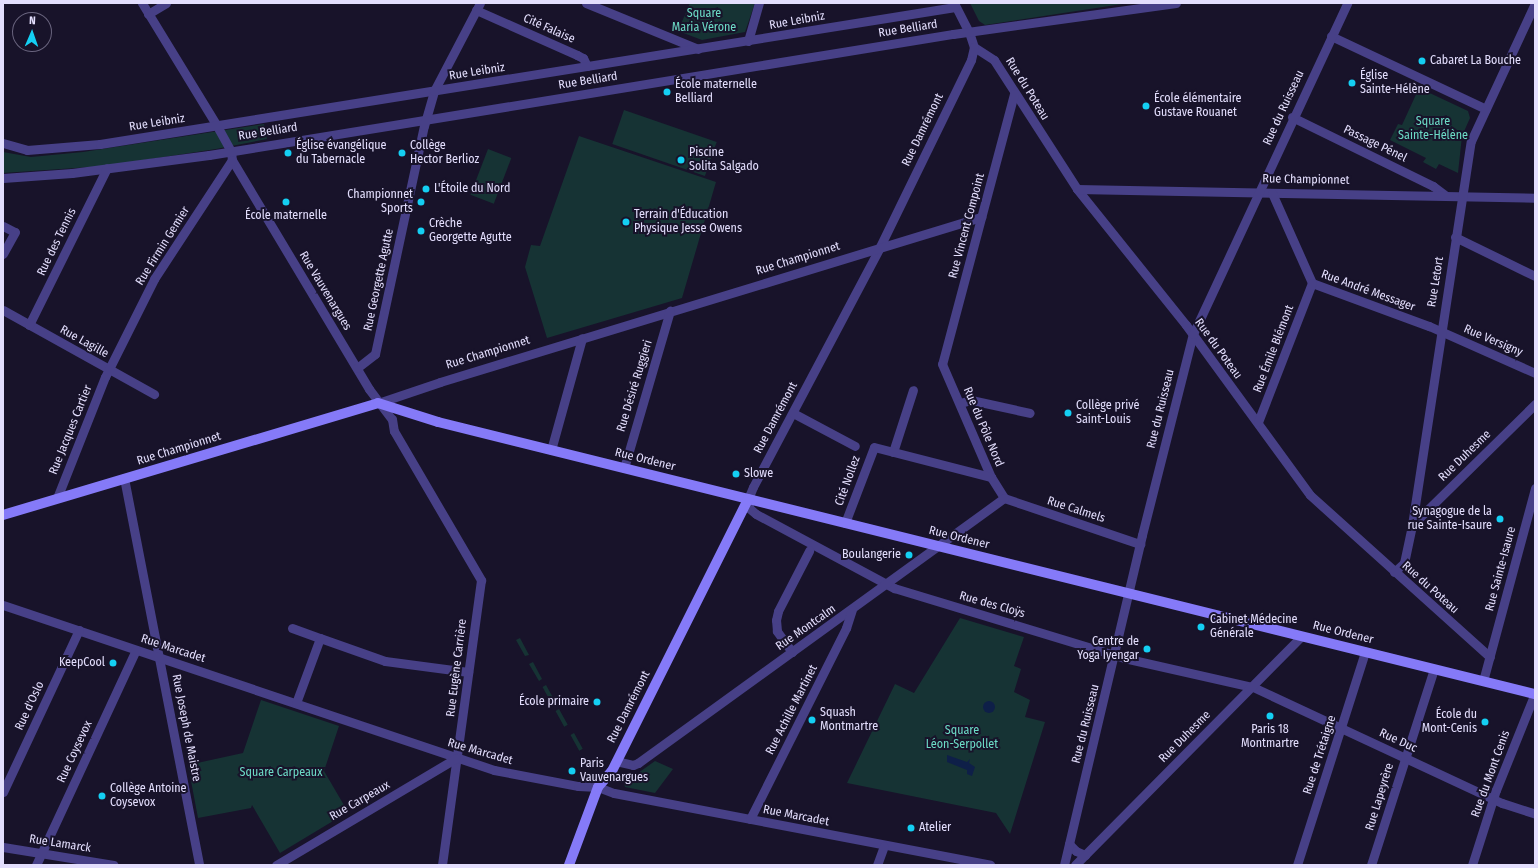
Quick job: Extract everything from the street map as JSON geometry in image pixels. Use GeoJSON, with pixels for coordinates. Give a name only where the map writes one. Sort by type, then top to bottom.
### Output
{"type":"FeatureCollection","features":[{"type":"Feature","properties":{"kind":"main road","name":"Rue Ordener"},"geometry":{"type":"LineString","coordinates":[[378,403],[410,415],[1535,693]]}},
{"type":"Feature","properties":{"kind":"main road","name":"Rue Championnet"},"geometry":{"type":"LineString","coordinates":[[3,515],[378,403]]}},
{"type":"Feature","properties":{"kind":"main road","name":"Rue Damrémont"},"geometry":{"type":"LineString","coordinates":[[569,865],[598,787],[612,771],[748,499]]}},
{"type":"Feature","properties":{"kind":"street","name":"Rue Vauvenargues"},"geometry":{"type":"LineString","coordinates":[[142,3],[217,126],[232,155],[378,403],[392,419],[394,431],[481,580],[479,592]]}},
{"type":"Feature","properties":{"kind":"street"},"geometry":{"type":"LineString","coordinates":[[148,14],[166,3]]}},
{"type":"Feature","properties":{"kind":"street"},"geometry":{"type":"LineString","coordinates":[[586,3],[698,49]]}},
{"type":"Feature","properties":{"kind":"street"},"geometry":{"type":"LineString","coordinates":[[748,41],[759,3]]}},
{"type":"Feature","properties":{"kind":"street","name":"Rue Belliard"},"geometry":{"type":"LineString","coordinates":[[3,178],[232,155],[426,118],[969,32],[1176,3]]}},
{"type":"Feature","properties":{"kind":"street","name":"Rue du Ruisseau"},"geometry":{"type":"LineString","coordinates":[[1064,865],[1130,593],[1140,544],[1193,334],[1292,117],[1347,3]]}},
{"type":"Feature","properties":{"kind":"street","name":"Rue Letort"},"geometry":{"type":"LineString","coordinates":[[1394,572],[1404,563],[1412,525],[1461,196],[1471,141],[1534,3]]}},
{"type":"Feature","properties":{"kind":"street"},"geometry":{"type":"LineString","coordinates":[[955,5],[969,32],[974,47]]}},
{"type":"Feature","properties":{"kind":"street","name":"Rue Leibniz"},"geometry":{"type":"LineString","coordinates":[[3,143],[27,150],[100,144],[748,41],[955,5]]}},
{"type":"Feature","properties":{"kind":"street","name":"Cité Falaise"},"geometry":{"type":"LineString","coordinates":[[478,6],[583,58],[587,66]]}},
{"type":"Feature","properties":{"kind":"street","name":"Rue Georgette Agutte"},"geometry":{"type":"LineString","coordinates":[[357,368],[375,354],[426,118],[434,91],[478,6]]}},
{"type":"Feature","properties":{"kind":"street"},"geometry":{"type":"LineString","coordinates":[[1331,36],[1486,109]]}},
{"type":"Feature","properties":{"kind":"street","name":"Rue du Poteau"},"geometry":{"type":"LineString","coordinates":[[974,47],[994,60],[1014,94],[1077,190],[1193,334],[1310,495],[1490,657]]}},
{"type":"Feature","properties":{"kind":"street","name":"Rue Damrémont"},"geometry":{"type":"LineString","coordinates":[[748,499],[879,249],[971,60],[974,47]]}},
{"type":"Feature","properties":{"kind":"street","name":"Rue Vincent Compoint"},"geometry":{"type":"LineString","coordinates":[[942,364],[1014,94]]}},
{"type":"Feature","properties":{"kind":"street","name":"Passage Pénel"},"geometry":{"type":"LineString","coordinates":[[1292,117],[1433,186],[1445,196]]}},
{"type":"Feature","properties":{"kind":"street","name":"Rue Firmin Gemier"},"geometry":{"type":"LineString","coordinates":[[109,370],[154,279],[232,155]]}},
{"type":"Feature","properties":{"kind":"street","name":"Rue des Tennis"},"geometry":{"type":"LineString","coordinates":[[29,325],[107,168]]}},
{"type":"Feature","properties":{"kind":"street","name":"Rue Championnet"},"geometry":{"type":"LineString","coordinates":[[1077,190],[1535,198]]}},
{"type":"Feature","properties":{"kind":"street","name":"Rue André Messager"},"geometry":{"type":"LineString","coordinates":[[1272,193],[1312,283],[1441,331]]}},
{"type":"Feature","properties":{"kind":"street","name":"Rue Championnet"},"geometry":{"type":"LineString","coordinates":[[378,403],[670,311],[982,218]]}},
{"type":"Feature","properties":{"kind":"street"},"geometry":{"type":"LineString","coordinates":[[3,226],[15,232],[3,254]]}},
{"type":"Feature","properties":{"kind":"street"},"geometry":{"type":"LineString","coordinates":[[1455,237],[1535,276]]}},
{"type":"Feature","properties":{"kind":"street","name":"Rue Émile Blémont"},"geometry":{"type":"LineString","coordinates":[[1258,422],[1312,283]]}},
{"type":"Feature","properties":{"kind":"street","name":"Rue Lagille"},"geometry":{"type":"LineString","coordinates":[[3,310],[154,394]]}},
{"type":"Feature","properties":{"kind":"street","name":"Rue Désiré Ruggieri"},"geometry":{"type":"LineString","coordinates":[[624,468],[670,311]]}},
{"type":"Feature","properties":{"kind":"street","name":"Rue Versigny"},"geometry":{"type":"LineString","coordinates":[[1441,331],[1535,373]]}},
{"type":"Feature","properties":{"kind":"street"},"geometry":{"type":"LineString","coordinates":[[551,450],[582,338]]}},
{"type":"Feature","properties":{"kind":"street","name":"Rue du Pôle Nord"},"geometry":{"type":"LineString","coordinates":[[942,364],[991,477],[1004,498]]}},
{"type":"Feature","properties":{"kind":"street","name":"Rue Jacques Cartier"},"geometry":{"type":"LineString","coordinates":[[57,498],[109,370]]}},
{"type":"Feature","properties":{"kind":"street"},"geometry":{"type":"LineString","coordinates":[[913,390],[893,452],[991,477]]}},
{"type":"Feature","properties":{"kind":"street"},"geometry":{"type":"LineString","coordinates":[[960,403],[971,400],[1030,413]]}},
{"type":"Feature","properties":{"kind":"street","name":"Rue Duhesme"},"geometry":{"type":"LineString","coordinates":[[1412,525],[1535,404]]}},
{"type":"Feature","properties":{"kind":"street"},"geometry":{"type":"LineString","coordinates":[[793,413],[855,446]]}},
{"type":"Feature","properties":{"kind":"street","name":"Cité Nollez"},"geometry":{"type":"LineString","coordinates":[[846,523],[874,446],[893,452]]}},
{"type":"Feature","properties":{"kind":"street","name":"Rue Joseph de Maistre"},"geometry":{"type":"LineString","coordinates":[[124,478],[160,657],[199,865]]}},
{"type":"Feature","properties":{"kind":"street","name":"Rue Sainte-Isaure"},"geometry":{"type":"LineString","coordinates":[[1490,657],[1535,488]]}},
{"type":"Feature","properties":{"kind":"street","name":"Rue Calmels"},"geometry":{"type":"LineString","coordinates":[[1004,498],[1140,544]]}},
{"type":"Feature","properties":{"kind":"street","name":"Rue Montcalm"},"geometry":{"type":"LineString","coordinates":[[616,761],[633,765],[638,763],[852,610],[1004,498]]}},
{"type":"Feature","properties":{"kind":"street","name":"Rue des Cloÿs"},"geometry":{"type":"LineString","coordinates":[[748,499],[749,508],[756,514],[886,584],[1115,655],[1253,687]]}},
{"type":"Feature","properties":{"kind":"street"},"geometry":{"type":"LineString","coordinates":[[792,652],[777,630],[776,620],[778,611],[809,550]]}},
{"type":"Feature","properties":{"kind":"street","name":"Rue Eugène Carrière"},"geometry":{"type":"LineString","coordinates":[[442,865],[479,592]]}},
{"type":"Feature","properties":{"kind":"street","name":"Rue Marcadet"},"geometry":{"type":"LineString","coordinates":[[3,605],[494,770],[578,786],[598,787],[614,793],[884,846],[990,865]]}},
{"type":"Feature","properties":{"kind":"street","name":"Rue Achille Martinet"},"geometry":{"type":"LineString","coordinates":[[750,819],[846,628],[852,610]]}},
{"type":"Feature","properties":{"kind":"street"},"geometry":{"type":"LineString","coordinates":[[292,628],[385,661],[468,672]]}},
{"type":"Feature","properties":{"kind":"street","name":"Rue d'Oslo"},"geometry":{"type":"LineString","coordinates":[[3,792],[79,630]]}},
{"type":"Feature","properties":{"kind":"street","name":"Rue Duhesme"},"geometry":{"type":"LineString","coordinates":[[1075,865],[1302,636]]}},
{"type":"Feature","properties":{"kind":"street"},"geometry":{"type":"LineString","coordinates":[[296,703],[320,638]]}},
{"type":"Feature","properties":{"kind":"street","name":"Rue Coysevox"},"geometry":{"type":"LineString","coordinates":[[36,865],[136,650]]}},
{"type":"Feature","properties":{"kind":"street","name":"Rue de Trétaigne"},"geometry":{"type":"LineString","coordinates":[[1297,865],[1365,652]]}},
{"type":"Feature","properties":{"kind":"street"},"geometry":{"type":"LineString","coordinates":[[1483,681],[1490,657]]}},
{"type":"Feature","properties":{"kind":"street","name":"Rue Lapeyrère"},"geometry":{"type":"LineString","coordinates":[[1371,865],[1434,669]]}},
{"type":"Feature","properties":{"kind":"street","name":"Rue Duc"},"geometry":{"type":"LineString","coordinates":[[1253,687],[1341,726],[1405,758],[1494,799],[1535,814]]}},
{"type":"Feature","properties":{"kind":"street","name":"Rue du Mont Cenis"},"geometry":{"type":"LineString","coordinates":[[1472,865],[1494,799],[1535,693]]}},
{"type":"Feature","properties":{"kind":"street","name":"Rue Carpeaux"},"geometry":{"type":"LineString","coordinates":[[276,865],[456,758]]}},
{"type":"Feature","properties":{"kind":"street"},"geometry":{"type":"LineString","coordinates":[[1069,844],[1076,851],[1085,855]]}},
{"type":"Feature","properties":{"kind":"street"},"geometry":{"type":"LineString","coordinates":[[877,865],[884,846]]}},
{"type":"Feature","properties":{"kind":"street","name":"Rue Lamarck"},"geometry":{"type":"LineString","coordinates":[[3,847],[42,852],[114,865]]}},
{"type":"Feature","properties":{"kind":"green space","name":"Square Maria Vérone"},"geometry":{"type":"Polygon","coordinates":[[[690,3],[755,3],[745,32],[702,40],[678,31],[690,3]]]}},
{"type":"Feature","properties":{"kind":"green space"},"geometry":{"type":"Polygon","coordinates":[[[970,3],[1129,3],[985,25],[979,21],[970,3]]]}},
{"type":"Feature","properties":{"kind":"green space","name":"Square Sainte-Hélène"},"geometry":{"type":"Polygon","coordinates":[[[1419,88],[1468,111],[1470,118],[1462,136],[1458,173],[1439,164],[1436,169],[1423,162],[1426,158],[1390,140],[1398,124],[1402,125],[1419,88]]]}},
{"type":"Feature","properties":{"kind":"green space","name":"Piscine Solita Salgado"},"geometry":{"type":"Polygon","coordinates":[[[624,110],[717,142],[705,176],[612,144],[624,110]]]}},
{"type":"Feature","properties":{"kind":"green space"},"geometry":{"type":"Polygon","coordinates":[[[264,124],[267,139],[216,149],[105,166],[3,173],[3,152],[31,157],[83,152],[264,124]]]}},
{"type":"Feature","properties":{"kind":"green space","name":"Terrain d'Éducation Physique Jesse Owens"},"geometry":{"type":"Polygon","coordinates":[[[579,136],[716,182],[682,298],[547,338],[525,267],[531,245],[540,246],[579,136]]]}},
{"type":"Feature","properties":{"kind":"green space"},"geometry":{"type":"Polygon","coordinates":[[[488,149],[511,158],[494,204],[470,195],[488,149]]]}},
{"type":"Feature","properties":{"kind":"green space","name":"Square Léon-Serpollet"},"geometry":{"type":"Polygon","coordinates":[[[960,618],[1024,637],[1014,666],[1021,669],[1014,692],[1030,700],[1025,717],[1045,722],[1010,834],[996,813],[847,783],[895,684],[914,693],[960,618]]]}},
{"type":"Feature","properties":{"kind":"green space"},"geometry":{"type":"Polygon","coordinates":[[[520,638],[529,655],[525,656],[516,640],[520,638]]]}},
{"type":"Feature","properties":{"kind":"green space"},"geometry":{"type":"Polygon","coordinates":[[[533,662],[542,679],[539,681],[529,664],[533,662]]]}},
{"type":"Feature","properties":{"kind":"green space"},"geometry":{"type":"Polygon","coordinates":[[[546,685],[555,701],[551,703],[543,687],[546,685]]]}},
{"type":"Feature","properties":{"kind":"green space","name":"Square Carpeaux"},"geometry":{"type":"Polygon","coordinates":[[[261,700],[339,726],[324,771],[348,812],[280,853],[252,805],[251,808],[198,818],[188,765],[243,753],[261,700]]]}},
{"type":"Feature","properties":{"kind":"green space"},"geometry":{"type":"Polygon","coordinates":[[[559,709],[568,725],[564,727],[556,711],[559,709]]]}},
{"type":"Feature","properties":{"kind":"green space"},"geometry":{"type":"Polygon","coordinates":[[[574,733],[583,749],[579,751],[571,735],[574,733]]]}},
{"type":"Feature","properties":{"kind":"green space"},"geometry":{"type":"Polygon","coordinates":[[[655,761],[673,769],[655,793],[625,787],[624,783],[655,761]]]}},
{"type":"Feature","properties":{"kind":"water"},"geometry":{"type":"Polygon","coordinates":[[[991,701],[994,702],[994,712],[987,713],[984,712],[983,705],[984,702],[991,701]]]}},
{"type":"Feature","properties":{"kind":"water"},"geometry":{"type":"Polygon","coordinates":[[[947,755],[967,762],[970,759],[969,763],[975,767],[972,776],[967,774],[967,770],[947,762],[947,755]]]}},
{"type":"Feature","properties":{"kind":"place","name":"Cabaret La Bouche"},"geometry":{"type":"Point","coordinates":[1422,61]}},
{"type":"Feature","properties":{"kind":"place","name":"Église Sainte-Hélène"},"geometry":{"type":"Point","coordinates":[1352,83]}},
{"type":"Feature","properties":{"kind":"place","name":"École maternelle Belliard"},"geometry":{"type":"Point","coordinates":[667,92]}},
{"type":"Feature","properties":{"kind":"place","name":"École élémentaire Gustave Rouanet"},"geometry":{"type":"Point","coordinates":[1146,106]}},
{"type":"Feature","properties":{"kind":"place","name":"Église évangélique du Tabernacle"},"geometry":{"type":"Point","coordinates":[288,153]}},
{"type":"Feature","properties":{"kind":"place","name":"Collège Hector Berlioz"},"geometry":{"type":"Point","coordinates":[402,153]}},
{"type":"Feature","properties":{"kind":"place","name":"Piscine Solita Salgado"},"geometry":{"type":"Point","coordinates":[681,160]}},
{"type":"Feature","properties":{"kind":"place","name":"L'Étoile du Nord"},"geometry":{"type":"Point","coordinates":[426,189]}},
{"type":"Feature","properties":{"kind":"place","name":"École maternelle"},"geometry":{"type":"Point","coordinates":[286,202]}},
{"type":"Feature","properties":{"kind":"place","name":"Championnet Sports"},"geometry":{"type":"Point","coordinates":[421,202]}},
{"type":"Feature","properties":{"kind":"place","name":"Terrain d'Éducation Physique Jesse Owens"},"geometry":{"type":"Point","coordinates":[626,222]}},
{"type":"Feature","properties":{"kind":"place","name":"Crèche Georgette Agutte"},"geometry":{"type":"Point","coordinates":[421,231]}},
{"type":"Feature","properties":{"kind":"place","name":"Collège privé Saint-Louis"},"geometry":{"type":"Point","coordinates":[1068,413]}},
{"type":"Feature","properties":{"kind":"place","name":"Slowe"},"geometry":{"type":"Point","coordinates":[736,474]}},
{"type":"Feature","properties":{"kind":"place","name":"Synagogue de la rue Sainte-Isaure"},"geometry":{"type":"Point","coordinates":[1500,519]}},
{"type":"Feature","properties":{"kind":"place","name":"Boulangerie"},"geometry":{"type":"Point","coordinates":[909,555]}},
{"type":"Feature","properties":{"kind":"place","name":"Cabinet Médecine Générale"},"geometry":{"type":"Point","coordinates":[1201,627]}},
{"type":"Feature","properties":{"kind":"place","name":"Centre de Yoga Iyengar"},"geometry":{"type":"Point","coordinates":[1147,649]}},
{"type":"Feature","properties":{"kind":"place","name":"KeepCool"},"geometry":{"type":"Point","coordinates":[113,663]}},
{"type":"Feature","properties":{"kind":"place","name":"École primaire"},"geometry":{"type":"Point","coordinates":[597,702]}},
{"type":"Feature","properties":{"kind":"place","name":"Paris 18 Montmartre"},"geometry":{"type":"Point","coordinates":[1270,716]}},
{"type":"Feature","properties":{"kind":"place","name":"Squash Montmartre"},"geometry":{"type":"Point","coordinates":[812,720]}},
{"type":"Feature","properties":{"kind":"place","name":"École du Mont-Cenis"},"geometry":{"type":"Point","coordinates":[1485,722]}},
{"type":"Feature","properties":{"kind":"place","name":"Paris Vauvenargues"},"geometry":{"type":"Point","coordinates":[572,771]}},
{"type":"Feature","properties":{"kind":"place","name":"Collège Antoine Coysevox"},"geometry":{"type":"Point","coordinates":[102,796]}},
{"type":"Feature","properties":{"kind":"place","name":"Atelier"},"geometry":{"type":"Point","coordinates":[911,828]}}]}
